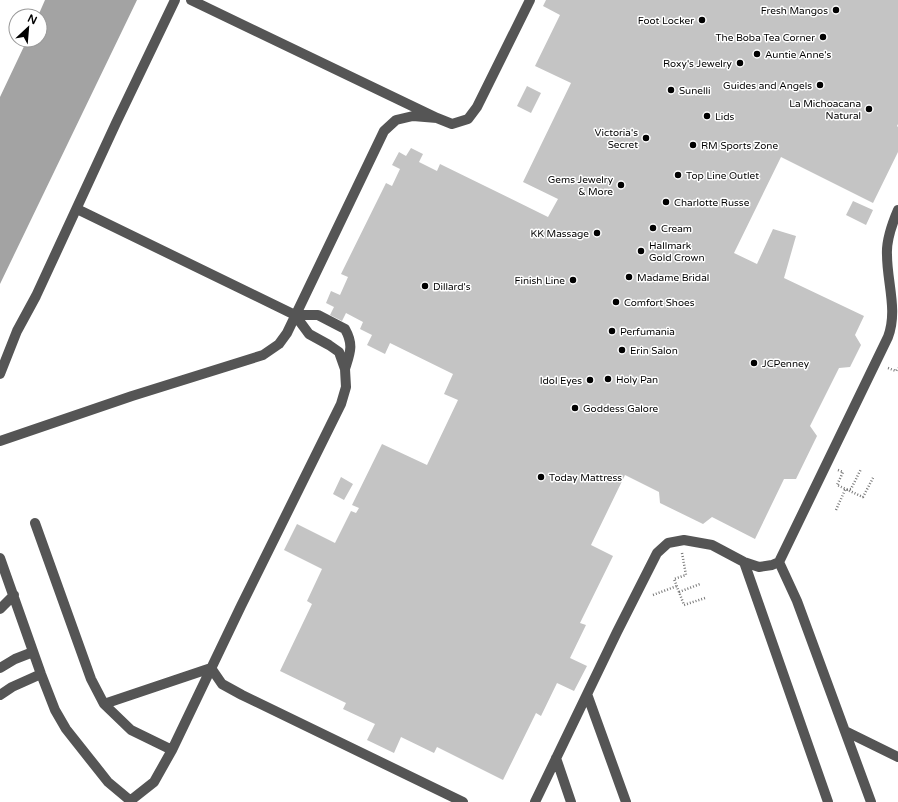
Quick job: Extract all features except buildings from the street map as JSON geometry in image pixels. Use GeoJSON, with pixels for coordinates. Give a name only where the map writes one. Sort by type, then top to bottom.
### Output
{"type":"FeatureCollection","features":[{"type":"Feature","properties":{"kind":"lane"},"geometry":{"type":"LineString","coordinates":[[0,374],[17,331],[36,296],[175,0]]}},
{"type":"Feature","properties":{"kind":"lane"},"geometry":{"type":"LineString","coordinates":[[191,0],[452,124],[468,119],[477,107],[530,0]]}},
{"type":"Feature","properties":{"kind":"lane"},"geometry":{"type":"LineString","coordinates":[[0,441],[132,396],[263,355],[279,344],[287,334],[384,131],[396,120],[413,116],[437,118]]}},
{"type":"Feature","properties":{"kind":"lane"},"geometry":{"type":"LineString","coordinates":[[76,209],[295,315],[318,316],[345,329],[351,343],[351,352],[345,369]]}},
{"type":"Feature","properties":{"kind":"lane"},"geometry":{"type":"LineString","coordinates":[[534,802],[657,553],[668,543],[684,540],[712,545],[744,562],[759,567],[772,566],[779,562],[892,327],[892,302],[886,253],[889,237],[897,216]]}},
{"type":"Feature","properties":{"kind":"lane"},"geometry":{"type":"LineString","coordinates":[[0,558],[55,710],[66,729],[108,782],[131,801],[154,782],[172,750],[341,404],[346,387],[345,369],[339,352],[310,334],[295,315]]}},
{"type":"Feature","properties":{"kind":"lane"},"geometry":{"type":"LineString","coordinates":[[35,523],[92,679],[104,704],[131,730],[172,750]]}},
{"type":"Feature","properties":{"kind":"lane"},"geometry":{"type":"LineString","coordinates":[[744,562],[828,802]]}},
{"type":"Feature","properties":{"kind":"lane"},"geometry":{"type":"LineString","coordinates":[[779,562],[800,609],[870,802]]}},
{"type":"Feature","properties":{"kind":"lane"},"geometry":{"type":"LineString","coordinates":[[0,609],[14,596]]}},
{"type":"Feature","properties":{"kind":"lane"},"geometry":{"type":"LineString","coordinates":[[0,668],[15,659],[33,652]]}},
{"type":"Feature","properties":{"kind":"lane"},"geometry":{"type":"LineString","coordinates":[[104,704],[211,668]]}},
{"type":"Feature","properties":{"kind":"lane"},"geometry":{"type":"LineString","coordinates":[[211,668],[222,684],[463,802]]}},
{"type":"Feature","properties":{"kind":"lane"},"geometry":{"type":"LineString","coordinates":[[0,695],[12,687],[41,674]]}},
{"type":"Feature","properties":{"kind":"lane"},"geometry":{"type":"LineString","coordinates":[[587,694],[626,802]]}},
{"type":"Feature","properties":{"kind":"lane"},"geometry":{"type":"LineString","coordinates":[[845,731],[898,756]]}},
{"type":"Feature","properties":{"kind":"lane"},"geometry":{"type":"LineString","coordinates":[[556,758],[571,802]]}},
{"type":"Feature","properties":{"kind":"path"},"geometry":{"type":"LineString","coordinates":[[836,510],[845,490],[851,489],[861,469]]}},
{"type":"Feature","properties":{"kind":"path"},"geometry":{"type":"LineString","coordinates":[[843,472],[837,485],[863,497],[874,476]]}},
{"type":"Feature","properties":{"kind":"path"},"geometry":{"type":"LineString","coordinates":[[686,575],[674,579],[684,606],[705,598]]}},
{"type":"Feature","properties":{"kind":"path"},"geometry":{"type":"LineString","coordinates":[[679,592],[700,584]]}},
{"type":"Feature","properties":{"kind":"path"},"geometry":{"type":"LineString","coordinates":[[654,595],[676,586]]}},
{"type":"Feature","properties":{"kind":"shaded area"},"geometry":{"type":"Polygon","coordinates":[[[45,0],[137,0],[0,284],[0,97],[23,48],[48,48],[48,8],[42,8],[45,0]]]}},
{"type":"Feature","properties":{"kind":"place","name":"Fresh Mangos"},"geometry":{"type":"Point","coordinates":[836,10]}},
{"type":"Feature","properties":{"kind":"place","name":"Foot Locker"},"geometry":{"type":"Point","coordinates":[702,20]}},
{"type":"Feature","properties":{"kind":"place","name":"The Boba Tea Corner"},"geometry":{"type":"Point","coordinates":[823,37]}},
{"type":"Feature","properties":{"kind":"place","name":"Auntie Anne's"},"geometry":{"type":"Point","coordinates":[757,54]}},
{"type":"Feature","properties":{"kind":"place","name":"Roxy's Jewelry"},"geometry":{"type":"Point","coordinates":[740,63]}},
{"type":"Feature","properties":{"kind":"place","name":"Guides and Angels"},"geometry":{"type":"Point","coordinates":[820,85]}},
{"type":"Feature","properties":{"kind":"place","name":"Sunelli"},"geometry":{"type":"Point","coordinates":[671,90]}},
{"type":"Feature","properties":{"kind":"place","name":"La Michoacana Natural"},"geometry":{"type":"Point","coordinates":[869,109]}},
{"type":"Feature","properties":{"kind":"place","name":"Lids"},"geometry":{"type":"Point","coordinates":[707,116]}},
{"type":"Feature","properties":{"kind":"place","name":"Victoria's Secret"},"geometry":{"type":"Point","coordinates":[646,138]}},
{"type":"Feature","properties":{"kind":"place","name":"RM Sports Zone"},"geometry":{"type":"Point","coordinates":[693,145]}},
{"type":"Feature","properties":{"kind":"place","name":"Top Line Outlet"},"geometry":{"type":"Point","coordinates":[678,175]}},
{"type":"Feature","properties":{"kind":"place","name":"Gems Jewelry & More"},"geometry":{"type":"Point","coordinates":[621,185]}},
{"type":"Feature","properties":{"kind":"place","name":"Charlotte Russe"},"geometry":{"type":"Point","coordinates":[666,202]}},
{"type":"Feature","properties":{"kind":"place","name":"Cream"},"geometry":{"type":"Point","coordinates":[653,228]}},
{"type":"Feature","properties":{"kind":"place","name":"KK Massage"},"geometry":{"type":"Point","coordinates":[597,233]}},
{"type":"Feature","properties":{"kind":"place","name":"Hallmark Gold Crown"},"geometry":{"type":"Point","coordinates":[641,251]}},
{"type":"Feature","properties":{"kind":"place","name":"Madame Bridal"},"geometry":{"type":"Point","coordinates":[629,277]}},
{"type":"Feature","properties":{"kind":"place","name":"Finish Line"},"geometry":{"type":"Point","coordinates":[573,280]}},
{"type":"Feature","properties":{"kind":"place","name":"Dillard's"},"geometry":{"type":"Point","coordinates":[425,286]}},
{"type":"Feature","properties":{"kind":"place","name":"Comfort Shoes"},"geometry":{"type":"Point","coordinates":[616,302]}},
{"type":"Feature","properties":{"kind":"place","name":"Perfumania"},"geometry":{"type":"Point","coordinates":[612,331]}},
{"type":"Feature","properties":{"kind":"place","name":"Erin Salon"},"geometry":{"type":"Point","coordinates":[622,350]}},
{"type":"Feature","properties":{"kind":"place","name":"JCPenney"},"geometry":{"type":"Point","coordinates":[754,363]}},
{"type":"Feature","properties":{"kind":"place","name":"Holy Pan"},"geometry":{"type":"Point","coordinates":[608,379]}},
{"type":"Feature","properties":{"kind":"place","name":"Idol Eyes"},"geometry":{"type":"Point","coordinates":[590,380]}},
{"type":"Feature","properties":{"kind":"place","name":"Goddess Galore"},"geometry":{"type":"Point","coordinates":[575,408]}},
{"type":"Feature","properties":{"kind":"place","name":"Today Mattress"},"geometry":{"type":"Point","coordinates":[541,477]}}]}
